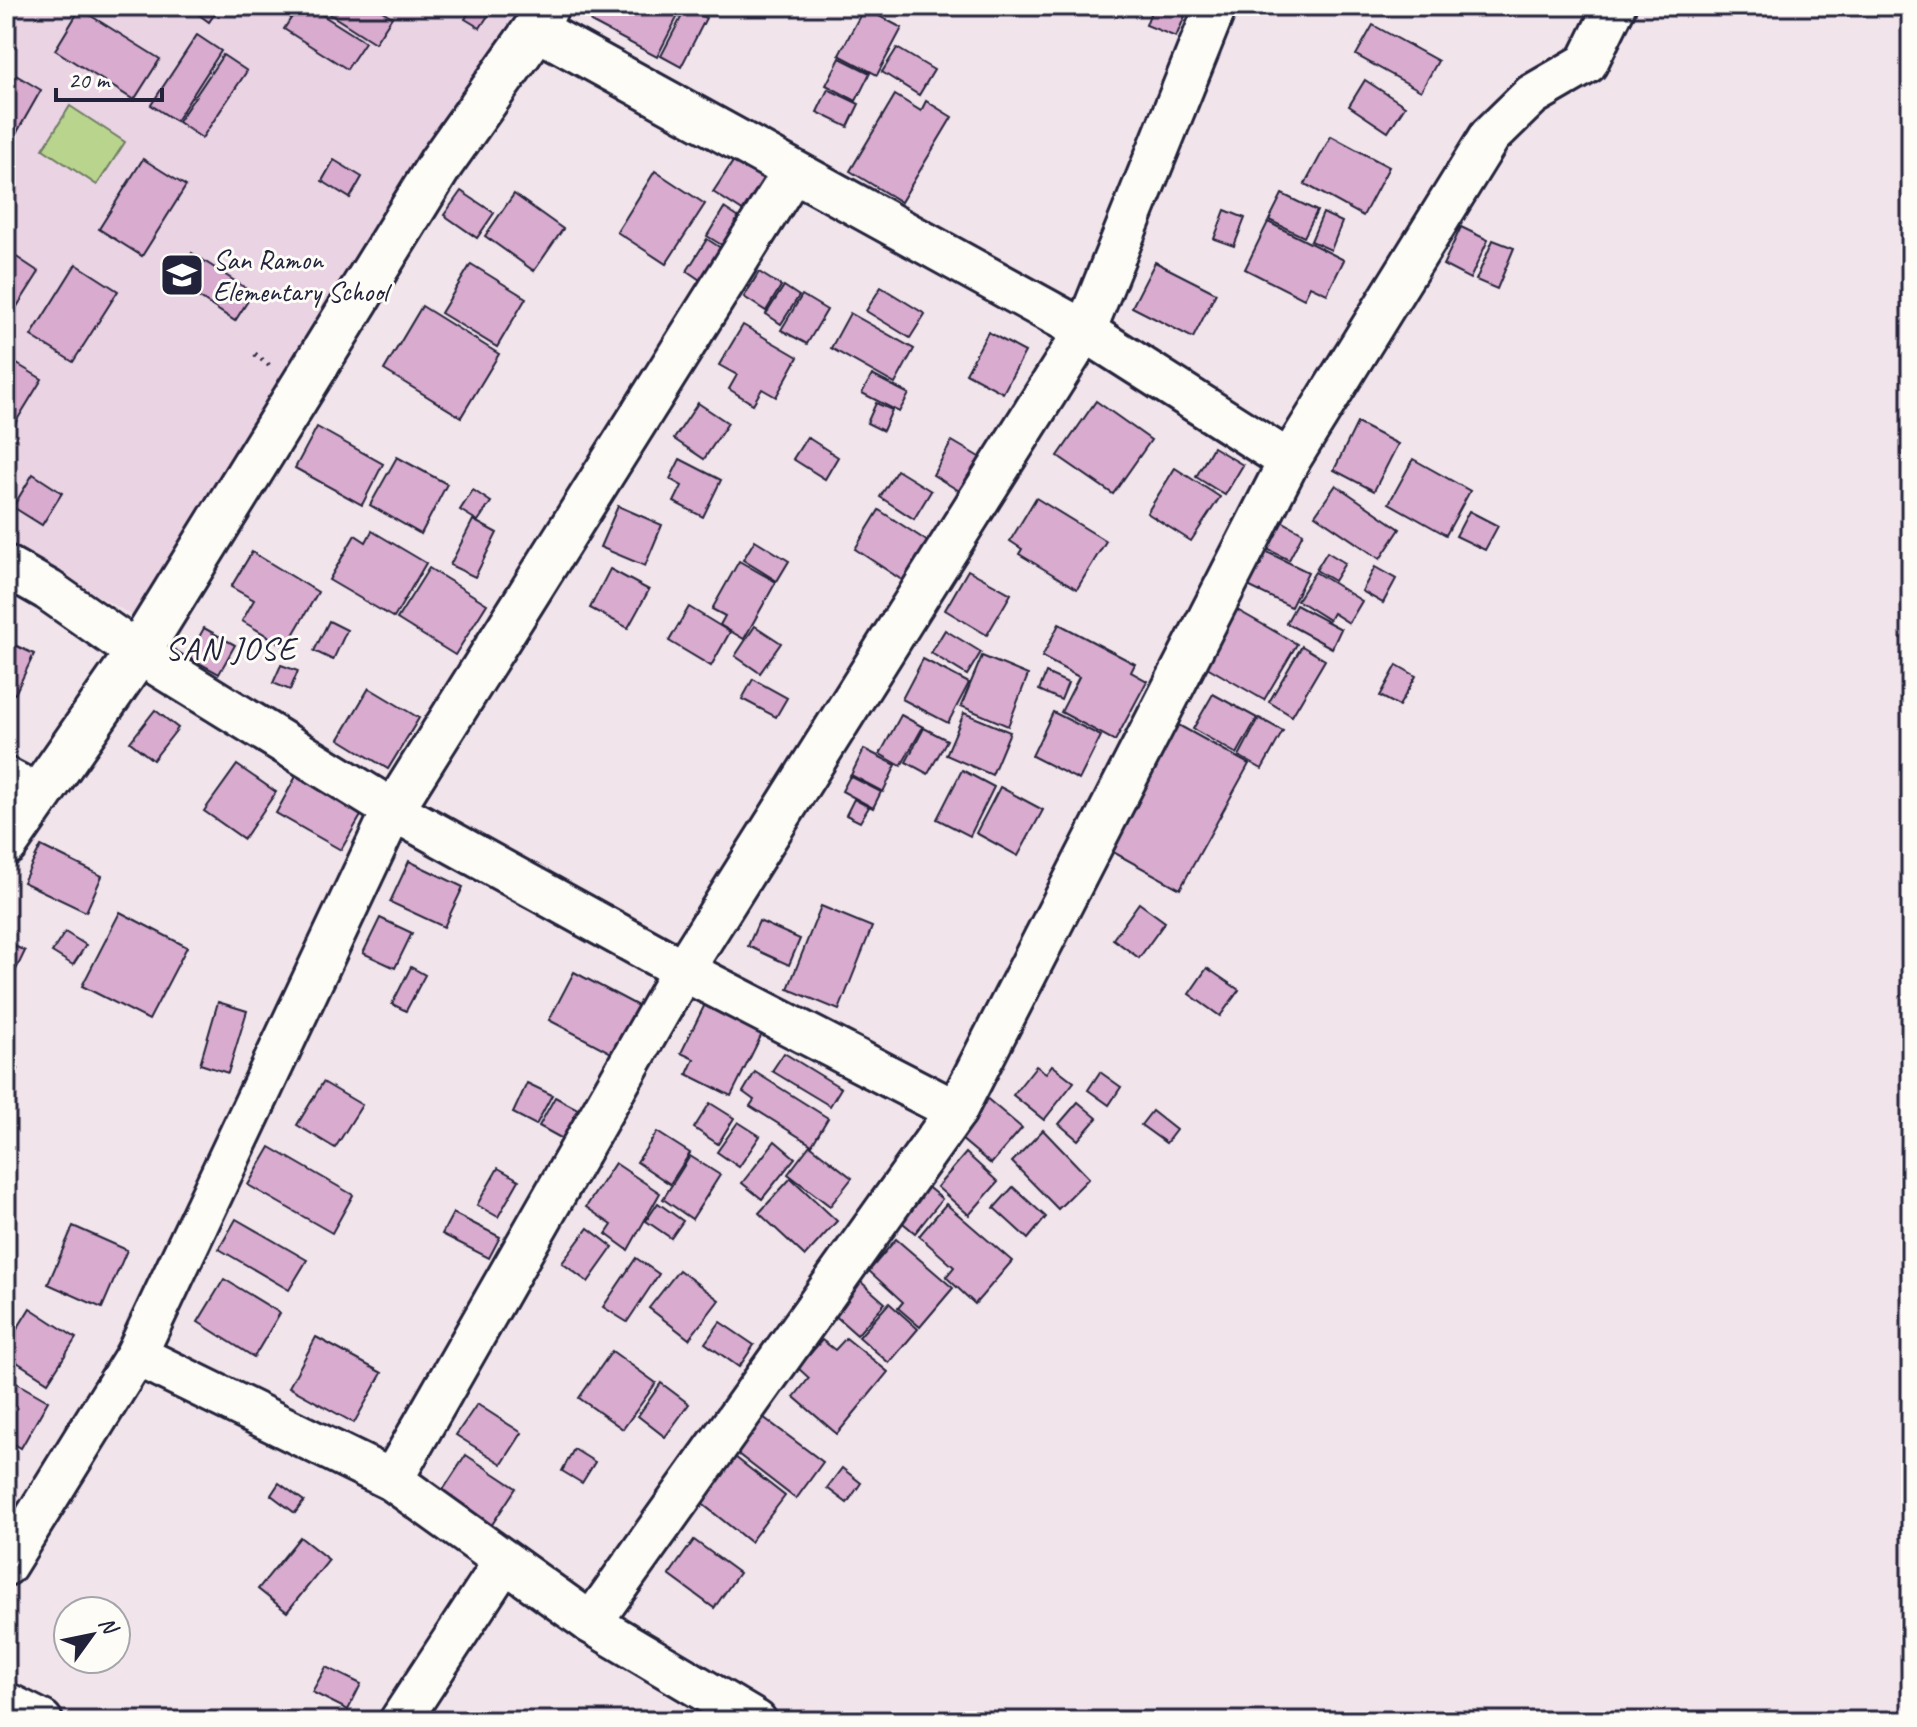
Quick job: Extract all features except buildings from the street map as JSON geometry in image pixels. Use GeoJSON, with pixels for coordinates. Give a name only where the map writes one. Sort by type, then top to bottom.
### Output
{"type":"FeatureCollection","features":[{"type":"Feature","properties":{"kind":"street"},"geometry":{"type":"LineString","coordinates":[[392,1480],[683,970],[1085,331],[1216,6]]}},
{"type":"Feature","properties":{"kind":"street"},"geometry":{"type":"LineString","coordinates":[[591,1623],[956,1111],[1289,461],[1490,136],[1532,95],[1587,63],[1615,6]]}},
{"type":"Feature","properties":{"kind":"street"},"geometry":{"type":"LineString","coordinates":[[6,843],[22,786],[138,653],[441,163],[541,18],[793,172],[1085,331],[1289,461]]}},
{"type":"Feature","properties":{"kind":"street"},"geometry":{"type":"LineString","coordinates":[[6,1565],[136,1355],[393,810],[793,172]]}},
{"type":"Feature","properties":{"kind":"street"},"geometry":{"type":"LineString","coordinates":[[6,566],[48,590],[138,653],[393,810],[683,970],[956,1111]]}},
{"type":"Feature","properties":{"kind":"street"},"geometry":{"type":"LineString","coordinates":[[136,1355],[392,1480],[591,1623],[756,1721]]}},
{"type":"Feature","properties":{"kind":"street"},"geometry":{"type":"LineString","coordinates":[[400,1721],[504,1562]]}},
{"type":"Feature","properties":{"kind":"street"},"geometry":{"type":"LineString","coordinates":[[6,1703],[42,1721]]}},
{"type":"Feature","properties":{"kind":"shaded area","name":"San Ramon Elementary School"},"geometry":{"type":"Polygon","coordinates":[[[6,6],[519,6],[149,625],[6,544],[6,6]]]}},
{"type":"Feature","properties":{"kind":"green space"},"geometry":{"type":"Polygon","coordinates":[[[70,106],[125,142],[97,185],[43,149],[70,106]]]}},
{"type":"Feature","properties":{"kind":"place","name":"San Ramon Elementary School"},"geometry":{"type":"Point","coordinates":[182,275]}},
{"type":"Feature","properties":{"kind":"district","name":"SAN JOSE"},"geometry":{"type":"Point","coordinates":[231,648]}}]}
